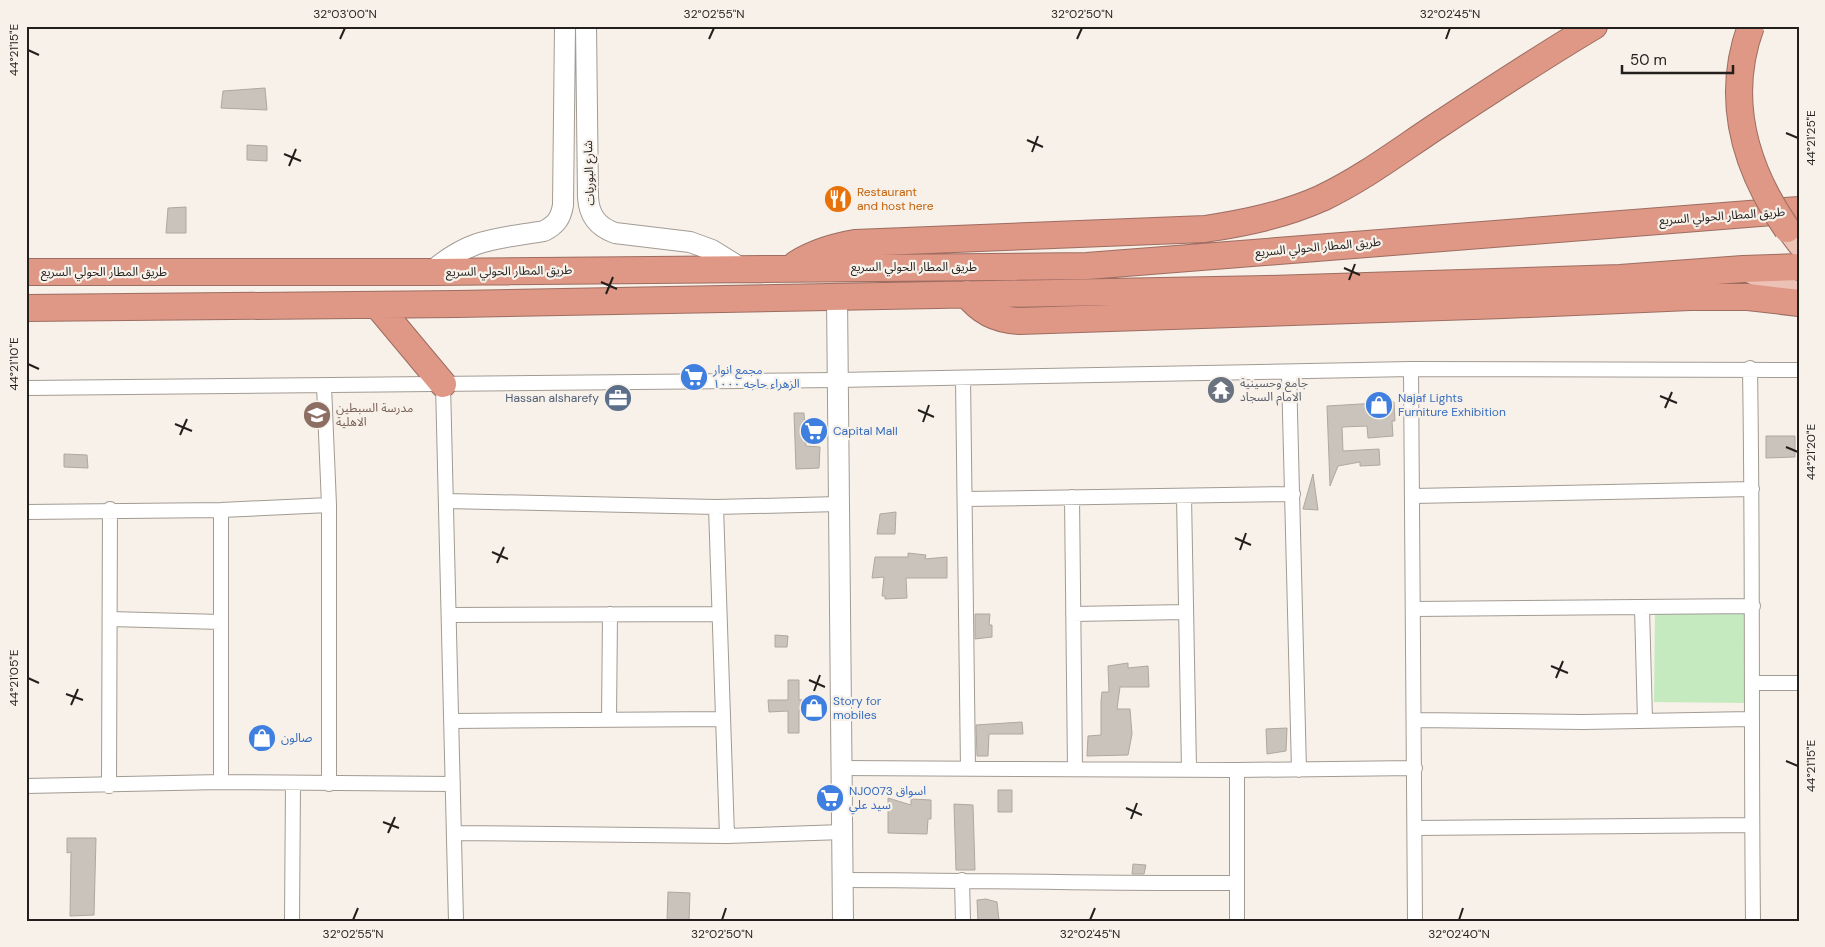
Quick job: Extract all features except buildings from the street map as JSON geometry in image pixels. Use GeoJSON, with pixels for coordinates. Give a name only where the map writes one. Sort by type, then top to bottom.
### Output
{"type":"FeatureCollection","features":[{"type":"Feature","properties":{"kind":"highway"},"geometry":{"type":"LineString","coordinates":[[790,267],[810,255],[832,247],[855,243],[1204,229],[1244,222],[1283,212],[1321,198],[1357,180],[1524,68],[1594,26]]}},
{"type":"Feature","properties":{"kind":"highway"},"geometry":{"type":"LineString","coordinates":[[1751,26],[1743,58],[1740,82],[1742,131],[1756,178],[1767,200],[1796,230]]}},
{"type":"Feature","properties":{"kind":"highway","name":"طريق المطار الحولي السريع"},"geometry":{"type":"LineString","coordinates":[[26,272],[431,272],[790,267],[1087,266],[1796,230]]}},
{"type":"Feature","properties":{"kind":"highway"},"geometry":{"type":"LineString","coordinates":[[26,308],[1257,289],[1610,278],[1799,267]]}},
{"type":"Feature","properties":{"kind":"highway"},"geometry":{"type":"LineString","coordinates":[[967,294],[973,302],[990,314],[999,318],[1019,320],[1504,305],[1690,296],[1748,297],[1799,303]]}},
{"type":"Feature","properties":{"kind":"highway"},"geometry":{"type":"LineString","coordinates":[[377,304],[443,384]]}},
{"type":"Feature","properties":{"kind":"main road"},"geometry":{"type":"LineString","coordinates":[[1743,269],[1799,294]]}},
{"type":"Feature","properties":{"kind":"street","name":"شارع البوريات"},"geometry":{"type":"LineString","coordinates":[[431,272],[449,256],[471,245],[544,231],[550,228],[559,218],[563,205],[565,26]]}},
{"type":"Feature","properties":{"kind":"street","name":"شارع البوريات"},"geometry":{"type":"LineString","coordinates":[[586,26],[588,198],[592,216],[606,230],[615,233],[690,242],[712,250],[741,268]]}},
{"type":"Feature","properties":{"kind":"street"},"geometry":{"type":"LineString","coordinates":[[837,296],[844,921]]}},
{"type":"Feature","properties":{"kind":"street"},"geometry":{"type":"LineString","coordinates":[[1750,368],[1753,606],[1751,718],[1753,921]]}},
{"type":"Feature","properties":{"kind":"street"},"geometry":{"type":"LineString","coordinates":[[26,388],[837,380],[1288,373],[1411,369],[1750,368],[1799,370]]}},
{"type":"Feature","properties":{"kind":"street"},"geometry":{"type":"LineString","coordinates":[[1411,369],[1415,921]]}},
{"type":"Feature","properties":{"kind":"street"},"geometry":{"type":"LineString","coordinates":[[1288,373],[1293,494],[1299,770]]}},
{"type":"Feature","properties":{"kind":"street"},"geometry":{"type":"LineString","coordinates":[[963,378],[968,769]]}},
{"type":"Feature","properties":{"kind":"street"},"geometry":{"type":"LineString","coordinates":[[443,384],[448,501],[456,921]]}},
{"type":"Feature","properties":{"kind":"street"},"geometry":{"type":"LineString","coordinates":[[324,386],[329,505],[329,784]]}},
{"type":"Feature","properties":{"kind":"street"},"geometry":{"type":"LineString","coordinates":[[1413,496],[1752,489]]}},
{"type":"Feature","properties":{"kind":"street"},"geometry":{"type":"LineString","coordinates":[[965,499],[1293,494]]}},
{"type":"Feature","properties":{"kind":"street"},"geometry":{"type":"LineString","coordinates":[[1184,496],[1189,770]]}},
{"type":"Feature","properties":{"kind":"street"},"geometry":{"type":"LineString","coordinates":[[1072,497],[1075,770]]}},
{"type":"Feature","properties":{"kind":"street"},"geometry":{"type":"LineString","coordinates":[[448,501],[716,507],[839,504]]}},
{"type":"Feature","properties":{"kind":"street"},"geometry":{"type":"LineString","coordinates":[[26,512],[110,509],[221,510],[329,505]]}},
{"type":"Feature","properties":{"kind":"street"},"geometry":{"type":"LineString","coordinates":[[716,507],[718,614],[727,836]]}},
{"type":"Feature","properties":{"kind":"street"},"geometry":{"type":"LineString","coordinates":[[109,786],[110,509]]}},
{"type":"Feature","properties":{"kind":"street"},"geometry":{"type":"LineString","coordinates":[[221,510],[221,782]]}},
{"type":"Feature","properties":{"kind":"street"},"geometry":{"type":"LineString","coordinates":[[1414,609],[1753,606]]}},
{"type":"Feature","properties":{"kind":"street"},"geometry":{"type":"LineString","coordinates":[[1642,608],[1645,721]]}},
{"type":"Feature","properties":{"kind":"street"},"geometry":{"type":"LineString","coordinates":[[1073,614],[1186,612]]}},
{"type":"Feature","properties":{"kind":"street"},"geometry":{"type":"LineString","coordinates":[[608,720],[610,614]]}},
{"type":"Feature","properties":{"kind":"street"},"geometry":{"type":"LineString","coordinates":[[450,615],[718,614]]}},
{"type":"Feature","properties":{"kind":"street"},"geometry":{"type":"LineString","coordinates":[[110,619],[221,622]]}},
{"type":"Feature","properties":{"kind":"street"},"geometry":{"type":"LineString","coordinates":[[1753,683],[1799,683]]}},
{"type":"Feature","properties":{"kind":"street"},"geometry":{"type":"LineString","coordinates":[[1415,720],[1645,721],[1751,718]]}},
{"type":"Feature","properties":{"kind":"street"},"geometry":{"type":"LineString","coordinates":[[452,721],[723,719]]}},
{"type":"Feature","properties":{"kind":"street"},"geometry":{"type":"LineString","coordinates":[[842,768],[1075,770],[1415,768]]}},
{"type":"Feature","properties":{"kind":"street"},"geometry":{"type":"LineString","coordinates":[[1236,770],[1237,921]]}},
{"type":"Feature","properties":{"kind":"street"},"geometry":{"type":"LineString","coordinates":[[26,786],[109,786],[221,782],[453,784]]}},
{"type":"Feature","properties":{"kind":"street"},"geometry":{"type":"LineString","coordinates":[[292,921],[293,783]]}},
{"type":"Feature","properties":{"kind":"street"},"geometry":{"type":"LineString","coordinates":[[1415,828],[1752,825]]}},
{"type":"Feature","properties":{"kind":"street"},"geometry":{"type":"LineString","coordinates":[[454,833],[727,836],[843,832]]}},
{"type":"Feature","properties":{"kind":"street"},"geometry":{"type":"LineString","coordinates":[[843,880],[962,880],[1084,884],[1237,883]]}},
{"type":"Feature","properties":{"kind":"street"},"geometry":{"type":"LineString","coordinates":[[962,880],[963,921]]}},
{"type":"Feature","properties":{"kind":"green space"},"geometry":{"type":"Polygon","coordinates":[[[1655,610],[1747,611],[1746,703],[1654,702],[1655,610]]]}},
{"type":"Feature","properties":{"kind":"place","name":"Restaurant and host here"},"geometry":{"type":"Point","coordinates":[838,199]}},
{"type":"Feature","properties":{"kind":"place","name":"مجمع انوار الزهراء حاجه ١٠٠٠"},"geometry":{"type":"Point","coordinates":[694,377]}},
{"type":"Feature","properties":{"kind":"place","name":"جامع وحسينية الامام السجاد"},"geometry":{"type":"Point","coordinates":[1221,390]}},
{"type":"Feature","properties":{"kind":"place","name":"Hassan alsharefy"},"geometry":{"type":"Point","coordinates":[618,398]}},
{"type":"Feature","properties":{"kind":"place","name":"Najaf Lights Furniture Exhibition"},"geometry":{"type":"Point","coordinates":[1379,405]}},
{"type":"Feature","properties":{"kind":"place","name":"مدرسة السبطين الاهلية"},"geometry":{"type":"Point","coordinates":[317,415]}},
{"type":"Feature","properties":{"kind":"place","name":"Capital Mall"},"geometry":{"type":"Point","coordinates":[814,431]}},
{"type":"Feature","properties":{"kind":"place","name":"Story for mobiles"},"geometry":{"type":"Point","coordinates":[814,708]}},
{"type":"Feature","properties":{"kind":"place","name":"صالون"},"geometry":{"type":"Point","coordinates":[262,738]}},
{"type":"Feature","properties":{"kind":"place","name":"NJ0073 اسواق سيد علي"},"geometry":{"type":"Point","coordinates":[830,798]}}]}
